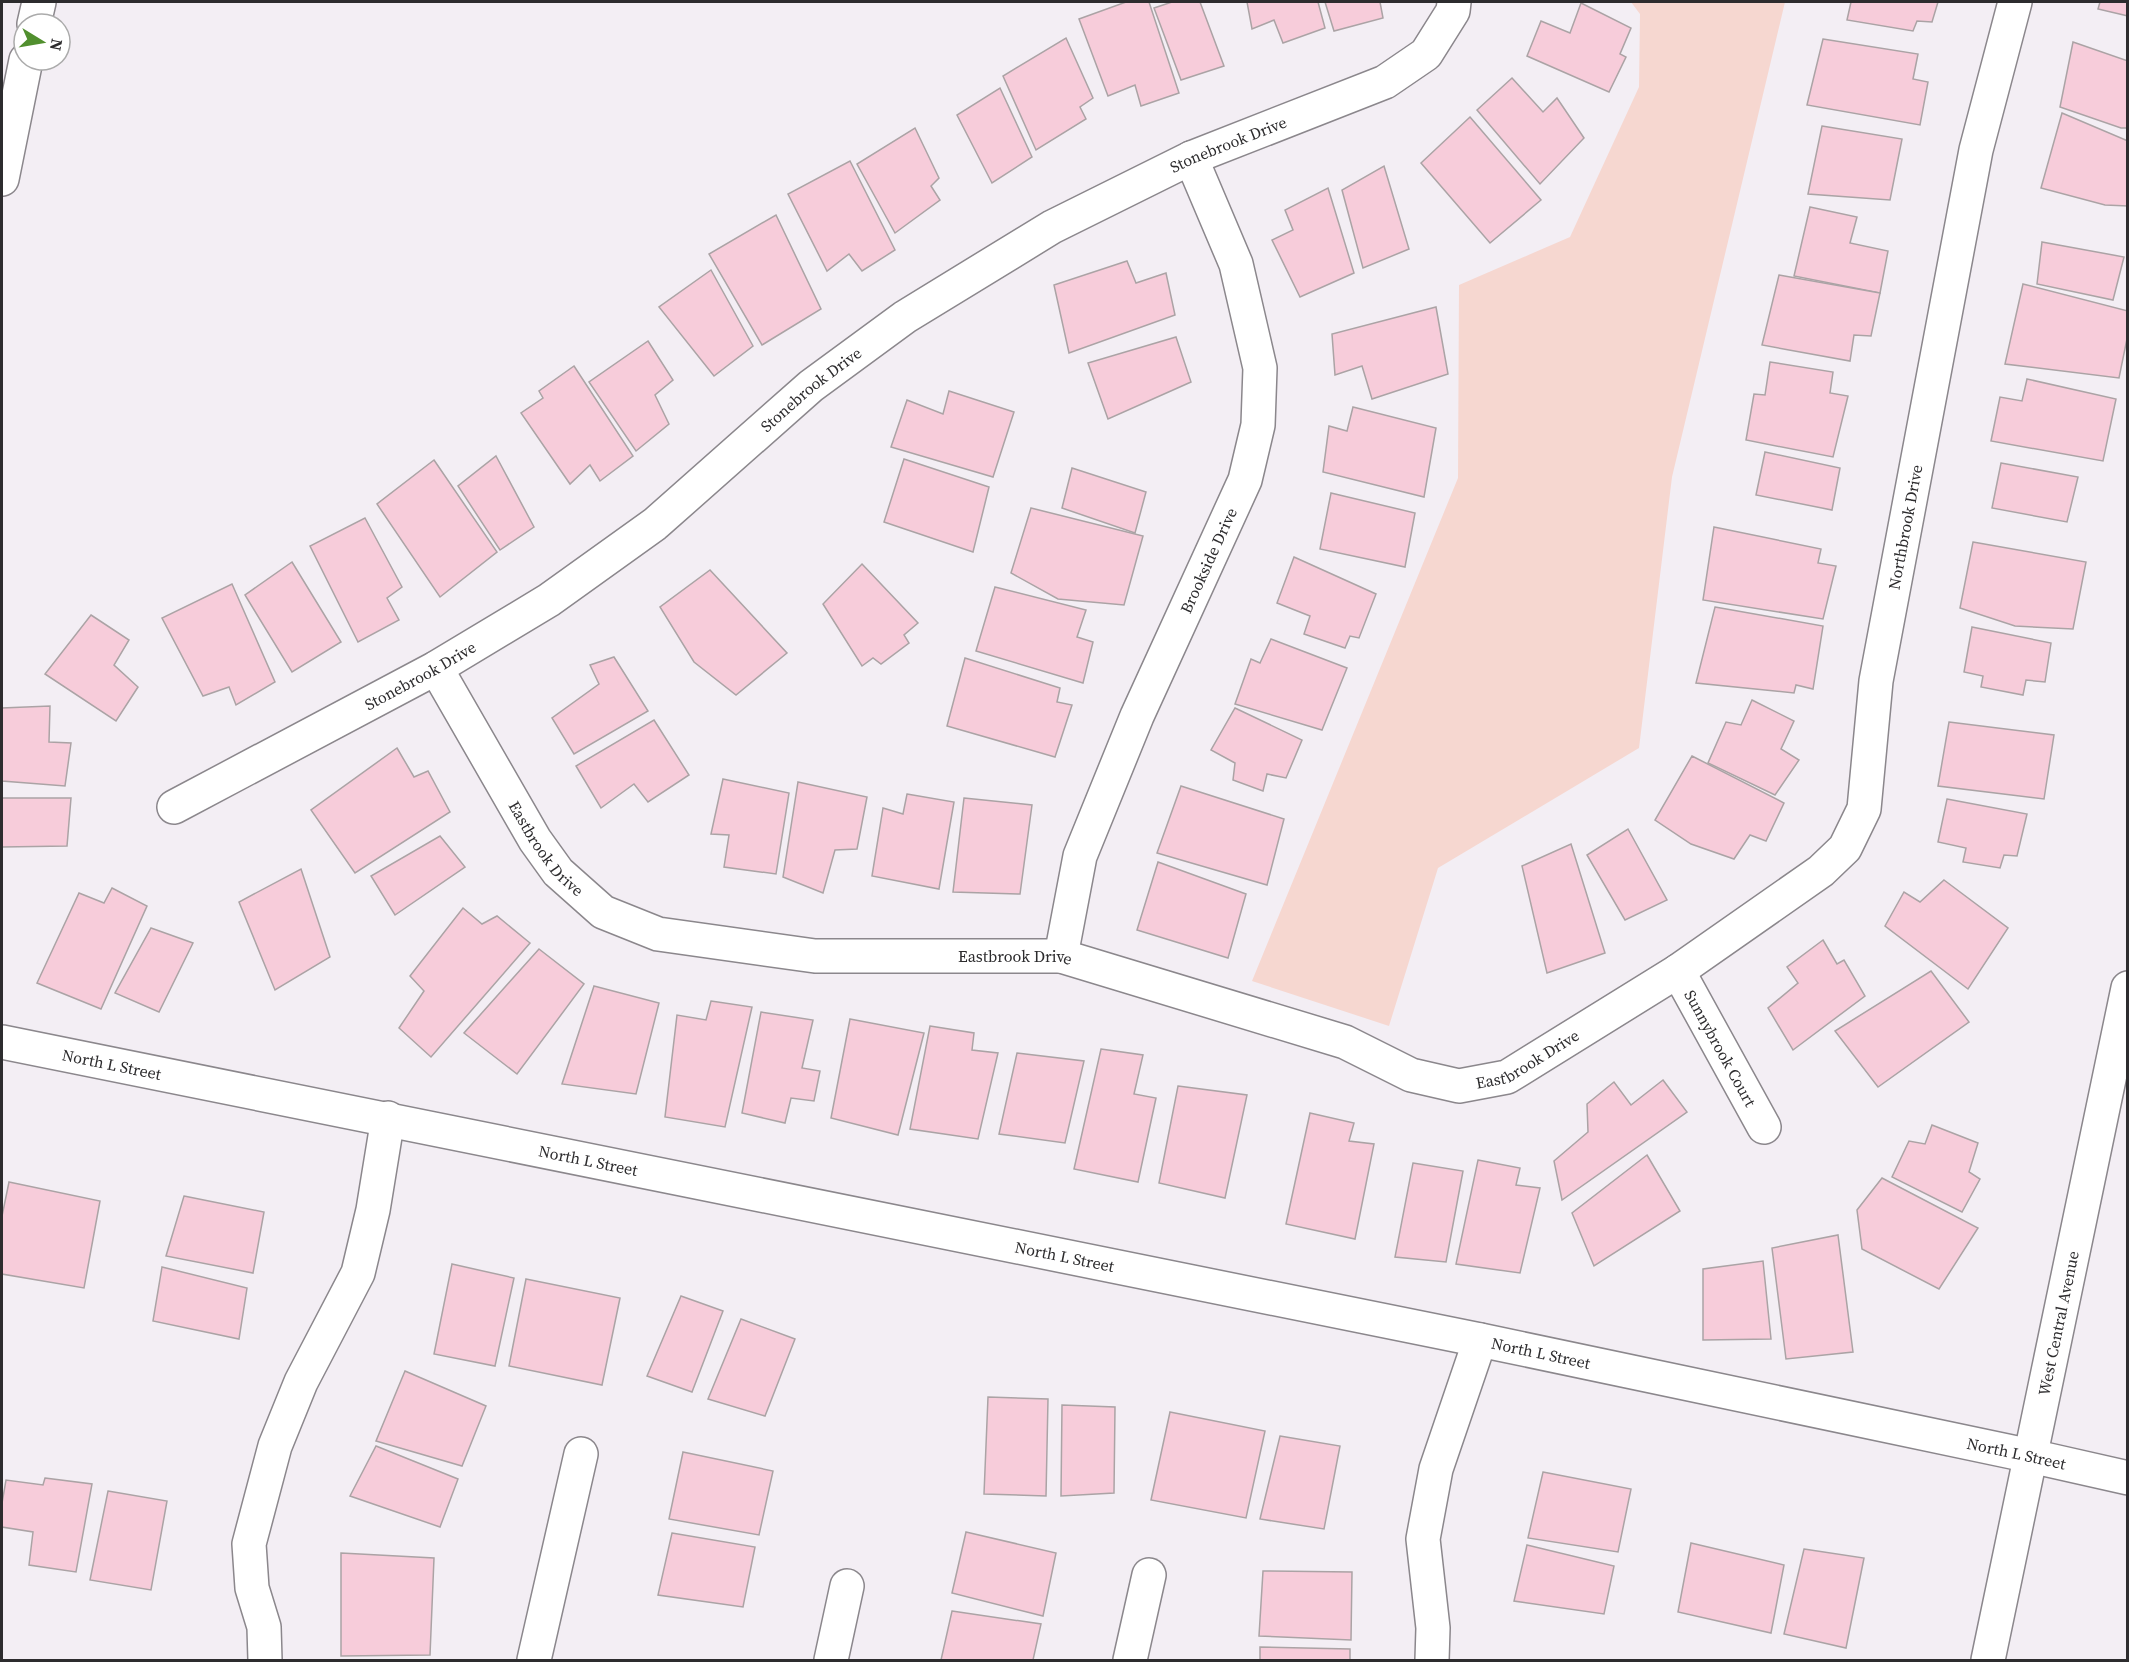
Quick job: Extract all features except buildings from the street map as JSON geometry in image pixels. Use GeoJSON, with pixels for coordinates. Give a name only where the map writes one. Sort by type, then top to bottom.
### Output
{"type":"FeatureCollection","features":[{"type":"Feature","properties":{"kind":"street","name":"Stonebrook Drive"},"geometry":{"type":"LineString","coordinates":[[174,807],[436,668],[549,600],[655,524],[812,386],[905,317],[1052,227],[1191,158],[1385,82],[1426,54],[1453,11],[1454,2]]}},
{"type":"Feature","properties":{"kind":"street","name":"Northbrook Drive"},"geometry":{"type":"LineString","coordinates":[[1678,971],[1821,871],[1845,848],[1864,809],[1876,681],[1976,150],[2015,2]]}},
{"type":"Feature","properties":{"kind":"street"},"geometry":{"type":"LineString","coordinates":[[3,167],[23,72]]}},
{"type":"Feature","properties":{"kind":"street","name":"Brookside Drive"},"geometry":{"type":"LineString","coordinates":[[1061,956],[1080,856],[1137,716],[1245,480],[1258,425],[1260,368],[1236,264],[1191,158]]}},
{"type":"Feature","properties":{"kind":"street","name":"Eastbrook Drive"},"geometry":{"type":"LineString","coordinates":[[436,668],[535,840],[558,872],[603,912],[658,934],[815,956],[1061,956],[1345,1042],[1412,1075],[1459,1086],[1507,1077],[1678,971]]}},
{"type":"Feature","properties":{"kind":"street","name":"Sunnybrook Court"},"geometry":{"type":"LineString","coordinates":[[1678,971],[1764,1127]]}},
{"type":"Feature","properties":{"kind":"street","name":"West Central Avenue"},"geometry":{"type":"LineString","coordinates":[[1988,1660],[2127,988]]}},
{"type":"Feature","properties":{"kind":"street","name":"North L Street"},"geometry":{"type":"LineString","coordinates":[[2,1042],[1480,1341],[2127,1478]]}},
{"type":"Feature","properties":{"kind":"street"},"geometry":{"type":"LineString","coordinates":[[265,1660],[264,1627],[252,1588],[249,1544],[275,1446],[302,1382],[358,1273],[373,1210],[388,1119]]}},
{"type":"Feature","properties":{"kind":"street"},"geometry":{"type":"LineString","coordinates":[[1432,1660],[1433,1628],[1423,1539],[1436,1469],[1480,1341]]}},
{"type":"Feature","properties":{"kind":"street"},"geometry":{"type":"LineString","coordinates":[[534,1660],[581,1454]]}},
{"type":"Feature","properties":{"kind":"street"},"geometry":{"type":"LineString","coordinates":[[1130,1660],[1149,1575]]}},
{"type":"Feature","properties":{"kind":"street"},"geometry":{"type":"LineString","coordinates":[[831,1660],[848,1586]]}},
{"type":"Feature","properties":{"kind":"shaded area"},"geometry":{"type":"Polygon","coordinates":[[[1631,2],[1785,2],[1672,477],[1639,748],[1438,868],[1389,1026],[1252,981],[1458,478],[1459,285],[1570,237],[1639,87],[1640,14],[1631,2]]]}}]}
